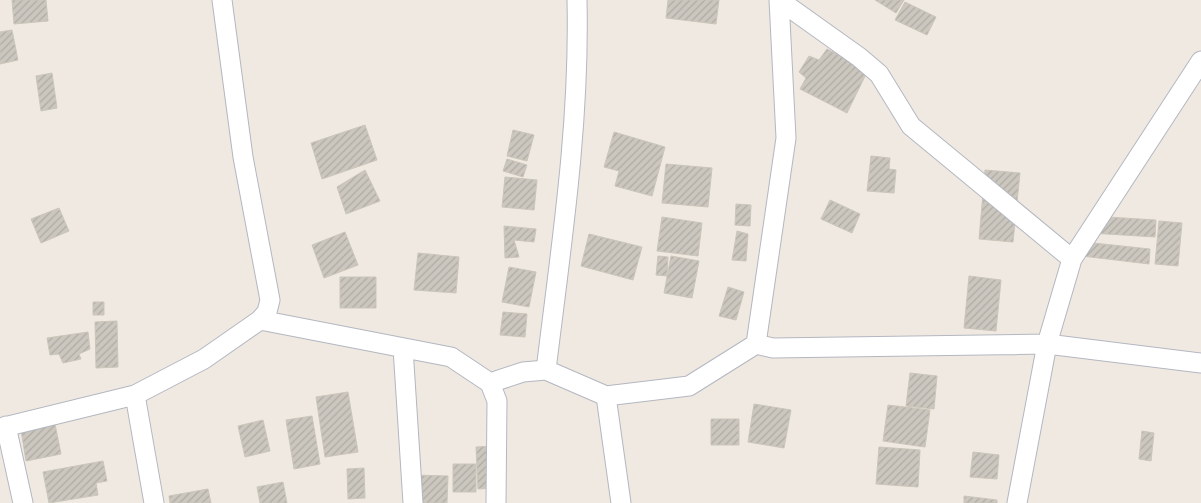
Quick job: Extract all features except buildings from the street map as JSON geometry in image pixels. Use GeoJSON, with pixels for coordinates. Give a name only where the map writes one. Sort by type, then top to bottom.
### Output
{"type":"FeatureCollection","features":[{"type":"Feature","properties":{"kind":"street"},"geometry":{"type":"LineString","coordinates":[[23,503],[3,427],[135,396],[204,359],[260,320],[267,312],[270,300],[243,157],[222,0]]}},
{"type":"Feature","properties":{"kind":"street"},"geometry":{"type":"LineString","coordinates":[[546,370],[574,131],[578,57],[577,0]]}},
{"type":"Feature","properties":{"kind":"street"},"geometry":{"type":"LineString","coordinates":[[779,0],[860,57],[878,74],[911,126],[1072,260]]}},
{"type":"Feature","properties":{"kind":"street"},"geometry":{"type":"LineString","coordinates":[[756,344],[786,138],[779,0]]}},
{"type":"Feature","properties":{"kind":"street"},"geometry":{"type":"LineString","coordinates":[[1017,503],[1047,344],[1072,260],[1201,60]]}},
{"type":"Feature","properties":{"kind":"street"},"geometry":{"type":"LineString","coordinates":[[260,320],[451,357],[490,383],[497,401],[496,503]]}},
{"type":"Feature","properties":{"kind":"street"},"geometry":{"type":"LineString","coordinates":[[490,383],[523,372],[546,370],[606,396],[689,386],[756,344],[773,348],[1047,344],[1201,362]]}},
{"type":"Feature","properties":{"kind":"street"},"geometry":{"type":"LineString","coordinates":[[403,348],[413,503]]}},
{"type":"Feature","properties":{"kind":"street"},"geometry":{"type":"LineString","coordinates":[[135,396],[154,503]]}},
{"type":"Feature","properties":{"kind":"street"},"geometry":{"type":"LineString","coordinates":[[606,396],[620,503]]}}]}
